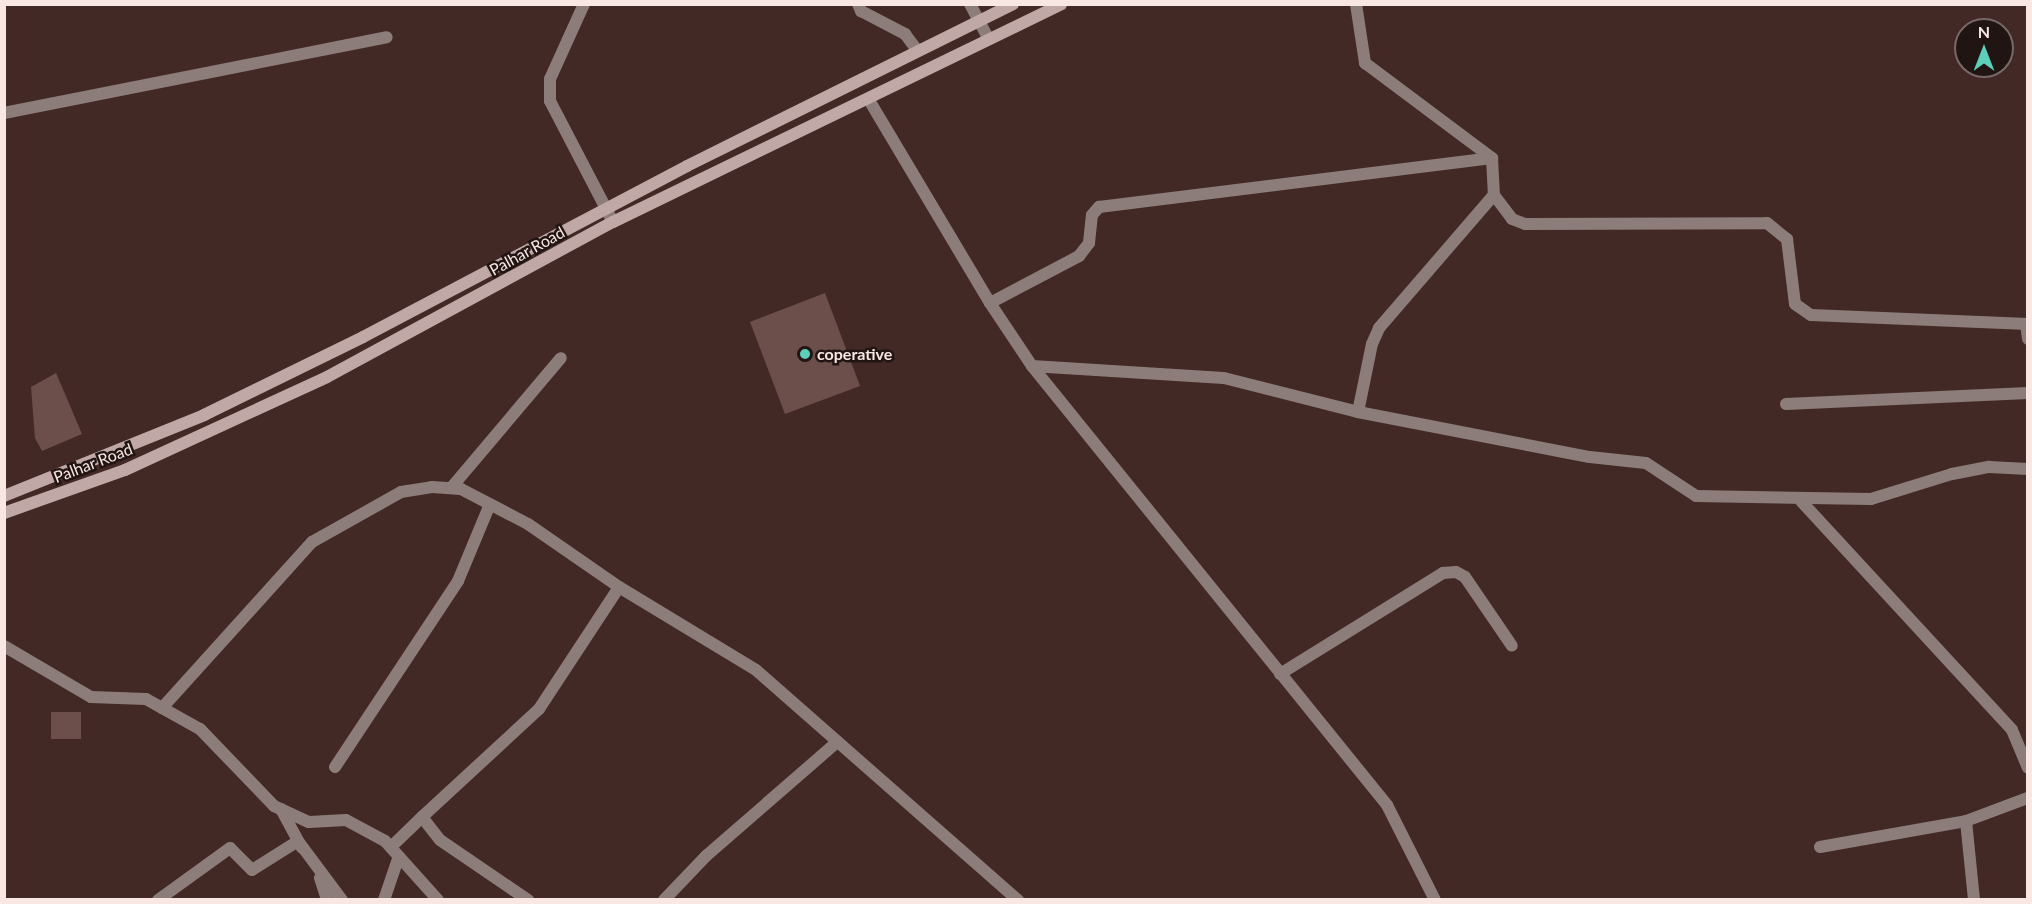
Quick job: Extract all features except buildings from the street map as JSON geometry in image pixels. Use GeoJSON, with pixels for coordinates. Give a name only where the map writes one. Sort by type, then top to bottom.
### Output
{"type":"FeatureCollection","features":[{"type":"Feature","properties":{"kind":"main road","name":"Palhar Road"},"geometry":{"type":"LineString","coordinates":[[4,496],[204,415],[363,337],[606,209],[1013,4]]}},
{"type":"Feature","properties":{"kind":"main road","name":"Palhar Road"},"geometry":{"type":"LineString","coordinates":[[4,513],[125,470],[327,377],[613,222],[1061,4]]}},
{"type":"Feature","properties":{"kind":"street"},"geometry":{"type":"LineString","coordinates":[[584,4],[550,79],[550,100],[613,222]]}},
{"type":"Feature","properties":{"kind":"street"},"geometry":{"type":"LineString","coordinates":[[858,4],[861,11],[905,34],[918,51]]}},
{"type":"Feature","properties":{"kind":"street"},"geometry":{"type":"LineString","coordinates":[[969,4],[988,38]]}},
{"type":"Feature","properties":{"kind":"street"},"geometry":{"type":"LineString","coordinates":[[1356,4],[1365,63],[1492,158]]}},
{"type":"Feature","properties":{"kind":"street"},"geometry":{"type":"LineString","coordinates":[[4,113],[387,37]]}},
{"type":"Feature","properties":{"kind":"street"},"geometry":{"type":"LineString","coordinates":[[869,99],[990,303],[1032,366],[1387,805],[1435,900]]}},
{"type":"Feature","properties":{"kind":"street"},"geometry":{"type":"LineString","coordinates":[[1492,158],[1494,195],[1512,219],[1525,224],[1767,223],[1787,239],[1795,304],[1811,315],[2027,324],[2028,339]]}},
{"type":"Feature","properties":{"kind":"street"},"geometry":{"type":"LineString","coordinates":[[990,303],[1079,256],[1089,243],[1092,215],[1099,207],[1492,158]]}},
{"type":"Feature","properties":{"kind":"street"},"geometry":{"type":"LineString","coordinates":[[1358,412],[1372,344],[1379,328],[1494,195]]}},
{"type":"Feature","properties":{"kind":"street"},"geometry":{"type":"LineString","coordinates":[[451,488],[561,358]]}},
{"type":"Feature","properties":{"kind":"street"},"geometry":{"type":"LineString","coordinates":[[1032,366],[1224,378],[1358,412],[1590,457],[1646,463],[1696,496],[1801,501],[1871,499],[1952,474],[1989,467],[2028,469]]}},
{"type":"Feature","properties":{"kind":"street"},"geometry":{"type":"LineString","coordinates":[[1786,404],[2028,393]]}},
{"type":"Feature","properties":{"kind":"street"},"geometry":{"type":"LineString","coordinates":[[162,708],[312,542],[401,492],[432,487],[451,488],[490,504],[528,524],[619,587],[756,670],[1018,900]]}},
{"type":"Feature","properties":{"kind":"street"},"geometry":{"type":"LineString","coordinates":[[1801,501],[2012,730],[2028,768]]}},
{"type":"Feature","properties":{"kind":"street"},"geometry":{"type":"LineString","coordinates":[[335,767],[458,581],[490,504]]}},
{"type":"Feature","properties":{"kind":"street"},"geometry":{"type":"LineString","coordinates":[[1280,674],[1443,573],[1456,572],[1465,577],[1512,646]]}},
{"type":"Feature","properties":{"kind":"street"},"geometry":{"type":"LineString","coordinates":[[384,900],[395,852],[422,817],[539,709],[619,587]]}},
{"type":"Feature","properties":{"kind":"street"},"geometry":{"type":"LineString","coordinates":[[4,646],[91,697],[146,699],[200,729],[281,809],[315,867],[327,900]]}},
{"type":"Feature","properties":{"kind":"street"},"geometry":{"type":"LineString","coordinates":[[664,900],[706,856],[837,742]]}},
{"type":"Feature","properties":{"kind":"street"},"geometry":{"type":"LineString","coordinates":[[1820,847],[1966,821],[2028,798]]}},
{"type":"Feature","properties":{"kind":"street"},"geometry":{"type":"LineString","coordinates":[[281,809],[309,822],[346,820],[395,852],[438,900]]}},
{"type":"Feature","properties":{"kind":"street"},"geometry":{"type":"LineString","coordinates":[[422,817],[440,840],[528,900]]}},
{"type":"Feature","properties":{"kind":"street"},"geometry":{"type":"LineString","coordinates":[[1966,821],[1974,900]]}},
{"type":"Feature","properties":{"kind":"street"},"geometry":{"type":"LineString","coordinates":[[158,900],[230,848],[252,870],[298,841]]}},
{"type":"Feature","properties":{"kind":"street"},"geometry":{"type":"LineString","coordinates":[[298,841],[342,900]]}},
{"type":"Feature","properties":{"kind":"place","name":"coperative"},"geometry":{"type":"Point","coordinates":[805,354]}}]}
